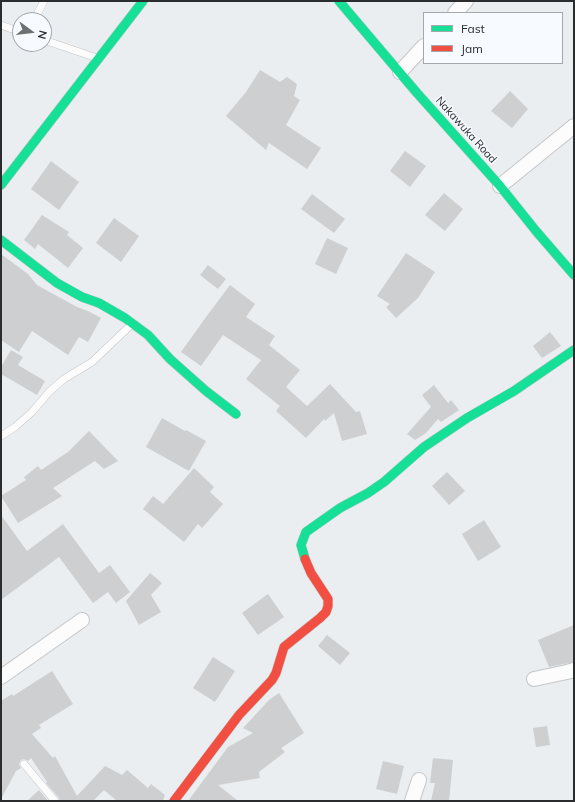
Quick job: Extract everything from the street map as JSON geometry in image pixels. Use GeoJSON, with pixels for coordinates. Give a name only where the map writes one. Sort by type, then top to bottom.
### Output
{"type":"FeatureCollection","features":[{"type":"Feature","properties":{"kind":"street"},"geometry":{"type":"LineString","coordinates":[[1,185],[143,1]]}},
{"type":"Feature","properties":{"kind":"street","name":"Nakawuka Road"},"geometry":{"type":"LineString","coordinates":[[339,1],[500,186],[574,275]]}},
{"type":"Feature","properties":{"kind":"street"},"geometry":{"type":"LineString","coordinates":[[455,12],[466,1]]}},
{"type":"Feature","properties":{"kind":"street"},"geometry":{"type":"LineString","coordinates":[[400,72],[423,47]]}},
{"type":"Feature","properties":{"kind":"street"},"geometry":{"type":"LineString","coordinates":[[500,186],[574,126]]}},
{"type":"Feature","properties":{"kind":"street"},"geometry":{"type":"LineString","coordinates":[[1,240],[57,283],[82,297],[99,303],[148,335],[170,359],[206,391],[236,414]]}},
{"type":"Feature","properties":{"kind":"street"},"geometry":{"type":"LineString","coordinates":[[174,801],[240,715],[272,680],[276,673],[284,647],[288,642],[326,612],[328,599],[311,573],[301,545],[306,532],[340,508],[368,494],[424,447],[467,418],[514,391],[574,350]]}},
{"type":"Feature","properties":{"kind":"street"},"geometry":{"type":"LineString","coordinates":[[1,677],[82,620]]}},
{"type":"Feature","properties":{"kind":"street"},"geometry":{"type":"LineString","coordinates":[[534,679],[574,670]]}},
{"type":"Feature","properties":{"kind":"street"},"geometry":{"type":"LineString","coordinates":[[412,801],[419,780]]}},
{"type":"Feature","properties":{"kind":"lane"},"geometry":{"type":"LineString","coordinates":[[38,12],[44,1]]}},
{"type":"Feature","properties":{"kind":"lane"},"geometry":{"type":"LineString","coordinates":[[1,25],[12,29]]}},
{"type":"Feature","properties":{"kind":"lane"},"geometry":{"type":"LineString","coordinates":[[52,43],[98,59]]}},
{"type":"Feature","properties":{"kind":"lane"},"geometry":{"type":"LineString","coordinates":[[1,436],[32,412],[49,392],[64,379],[92,362],[132,324]]}},
{"type":"Feature","properties":{"kind":"lane"},"geometry":{"type":"LineString","coordinates":[[24,764],[55,801]]}},
{"type":"Feature","properties":{"kind":"building"},"geometry":{"type":"Polygon","coordinates":[[[260,70],[280,82],[287,77],[297,84],[294,96],[300,100],[286,125],[321,148],[307,169],[269,143],[266,150],[226,116],[246,92],[260,70]]]}},
{"type":"Feature","properties":{"kind":"building"},"geometry":{"type":"Polygon","coordinates":[[[510,91],[528,109],[512,128],[491,111],[510,91]]]}},
{"type":"Feature","properties":{"kind":"building"},"geometry":{"type":"Polygon","coordinates":[[[405,151],[426,166],[410,187],[390,171],[405,151]]]}},
{"type":"Feature","properties":{"kind":"building"},"geometry":{"type":"Polygon","coordinates":[[[51,161],[79,182],[59,210],[31,189],[51,161]]]}},
{"type":"Feature","properties":{"kind":"building"},"geometry":{"type":"Polygon","coordinates":[[[444,193],[463,209],[445,231],[425,215],[444,193]]]}},
{"type":"Feature","properties":{"kind":"building"},"geometry":{"type":"Polygon","coordinates":[[[312,194],[345,219],[334,233],[301,209],[312,194]]]}},
{"type":"Feature","properties":{"kind":"building"},"geometry":{"type":"Polygon","coordinates":[[[42,215],[69,232],[67,235],[83,248],[68,268],[38,244],[35,249],[24,240],[42,215]]]}},
{"type":"Feature","properties":{"kind":"building"},"geometry":{"type":"Polygon","coordinates":[[[114,218],[139,236],[121,262],[96,243],[114,218]]]}},
{"type":"Feature","properties":{"kind":"building"},"geometry":{"type":"Polygon","coordinates":[[[327,238],[348,248],[336,274],[315,264],[327,238]]]}},
{"type":"Feature","properties":{"kind":"building"},"geometry":{"type":"Polygon","coordinates":[[[406,253],[435,272],[418,298],[396,318],[386,307],[390,304],[377,296],[406,253]]]}},
{"type":"Feature","properties":{"kind":"building"},"geometry":{"type":"Polygon","coordinates":[[[1,254],[28,274],[37,285],[77,307],[101,318],[88,342],[79,337],[68,355],[32,331],[19,352],[1,340],[1,254]]]}},
{"type":"Feature","properties":{"kind":"building"},"geometry":{"type":"Polygon","coordinates":[[[208,265],[226,279],[218,289],[200,275],[208,265]]]}},
{"type":"Feature","properties":{"kind":"building"},"geometry":{"type":"Polygon","coordinates":[[[230,285],[255,304],[246,317],[275,336],[269,345],[300,370],[286,387],[307,406],[330,384],[356,412],[360,411],[367,434],[342,441],[334,413],[325,421],[324,419],[306,438],[276,411],[280,406],[246,379],[261,360],[223,335],[201,366],[181,352],[230,285]]]}},
{"type":"Feature","properties":{"kind":"building"},"geometry":{"type":"Polygon","coordinates":[[[550,332],[561,346],[542,358],[533,346],[550,332]]]}},
{"type":"Feature","properties":{"kind":"building"},"geometry":{"type":"Polygon","coordinates":[[[11,350],[23,357],[18,365],[45,381],[37,395],[1,374],[1,367],[11,350]]]}},
{"type":"Feature","properties":{"kind":"building"},"geometry":{"type":"Polygon","coordinates":[[[434,385],[448,403],[451,400],[459,410],[441,422],[438,419],[426,433],[415,440],[407,434],[431,407],[422,395],[434,385]]]}},
{"type":"Feature","properties":{"kind":"building"},"geometry":{"type":"Polygon","coordinates":[[[162,418],[206,441],[189,471],[146,447],[162,418]]]}},
{"type":"Feature","properties":{"kind":"building"},"geometry":{"type":"Polygon","coordinates":[[[89,431],[118,461],[104,469],[95,461],[53,488],[62,496],[18,523],[1,496],[26,480],[24,477],[38,466],[41,470],[68,452],[89,431]]]}},
{"type":"Feature","properties":{"kind":"building"},"geometry":{"type":"Polygon","coordinates":[[[194,468],[214,487],[210,492],[223,504],[202,528],[198,524],[184,542],[143,509],[153,496],[163,504],[194,468]]]}},
{"type":"Feature","properties":{"kind":"building"},"geometry":{"type":"Polygon","coordinates":[[[447,472],[465,491],[449,505],[432,486],[447,472]]]}},
{"type":"Feature","properties":{"kind":"building"},"geometry":{"type":"Polygon","coordinates":[[[1,515],[27,551],[63,524],[99,573],[110,565],[130,592],[116,603],[108,592],[93,603],[59,557],[1,600],[1,515]]]}},
{"type":"Feature","properties":{"kind":"building"},"geometry":{"type":"Polygon","coordinates":[[[484,520],[501,547],[478,561],[462,534],[484,520]]]}},
{"type":"Feature","properties":{"kind":"building"},"geometry":{"type":"Polygon","coordinates":[[[150,573],[162,583],[151,595],[161,612],[139,625],[126,601],[150,573]]]}},
{"type":"Feature","properties":{"kind":"building"},"geometry":{"type":"Polygon","coordinates":[[[268,594],[284,617],[258,635],[242,613],[268,594]]]}},
{"type":"Feature","properties":{"kind":"building"},"geometry":{"type":"Polygon","coordinates":[[[574,625],[574,662],[549,667],[538,640],[574,625]]]}},
{"type":"Feature","properties":{"kind":"building"},"geometry":{"type":"Polygon","coordinates":[[[327,635],[350,653],[340,665],[318,646],[327,635]]]}},
{"type":"Feature","properties":{"kind":"building"},"geometry":{"type":"Polygon","coordinates":[[[213,657],[235,671],[215,702],[193,688],[213,657]]]}},
{"type":"Feature","properties":{"kind":"building"},"geometry":{"type":"Polygon","coordinates":[[[52,671],[73,704],[39,725],[41,728],[32,734],[53,758],[55,756],[77,796],[105,766],[122,775],[127,770],[148,788],[151,784],[165,795],[163,801],[117,801],[104,790],[93,801],[60,801],[46,783],[47,782],[31,758],[28,761],[24,759],[21,760],[19,764],[21,768],[16,771],[1,799],[1,701],[12,694],[13,696],[52,671]]]}},
{"type":"Feature","properties":{"kind":"building"},"geometry":{"type":"Polygon","coordinates":[[[279,693],[304,733],[281,748],[285,752],[259,772],[260,778],[218,785],[238,801],[188,801],[228,747],[253,733],[243,728],[269,700],[279,693]]]}},
{"type":"Feature","properties":{"kind":"building"},"geometry":{"type":"Polygon","coordinates":[[[547,726],[550,745],[536,747],[533,728],[547,726]]]}},
{"type":"Feature","properties":{"kind":"building"},"geometry":{"type":"Polygon","coordinates":[[[433,758],[453,760],[449,801],[431,801],[435,783],[430,783],[433,758]]]}},
{"type":"Feature","properties":{"kind":"building"},"geometry":{"type":"Polygon","coordinates":[[[383,761],[404,766],[397,794],[376,789],[383,761]]]}},
{"type":"Feature","properties":{"kind":"building"},"geometry":{"type":"Polygon","coordinates":[[[39,790],[48,801],[27,801],[39,790]]]}},
{"type":"Feature","properties":{"kind":"traffic: fast"},"geometry":{"type":"LineString","coordinates":[[1,185],[143,1]]}},
{"type":"Feature","properties":{"kind":"traffic: fast"},"geometry":{"type":"LineString","coordinates":[[339,1],[417,93],[500,186],[574,275]]}},
{"type":"Feature","properties":{"kind":"traffic: fast"},"geometry":{"type":"LineString","coordinates":[[1,240],[57,283],[82,297],[99,303],[125,318],[148,335],[170,359],[206,391],[236,414]]}},
{"type":"Feature","properties":{"kind":"traffic: fast"},"geometry":{"type":"LineString","coordinates":[[305,559],[301,545],[306,532],[340,508],[368,493],[384,482],[424,447],[467,418],[514,391],[574,350]]}},
{"type":"Feature","properties":{"kind":"traffic: jam"},"geometry":{"type":"LineString","coordinates":[[174,801],[239,715],[272,680],[276,673],[284,647],[326,612],[328,599],[311,573],[305,559]]}}]}
